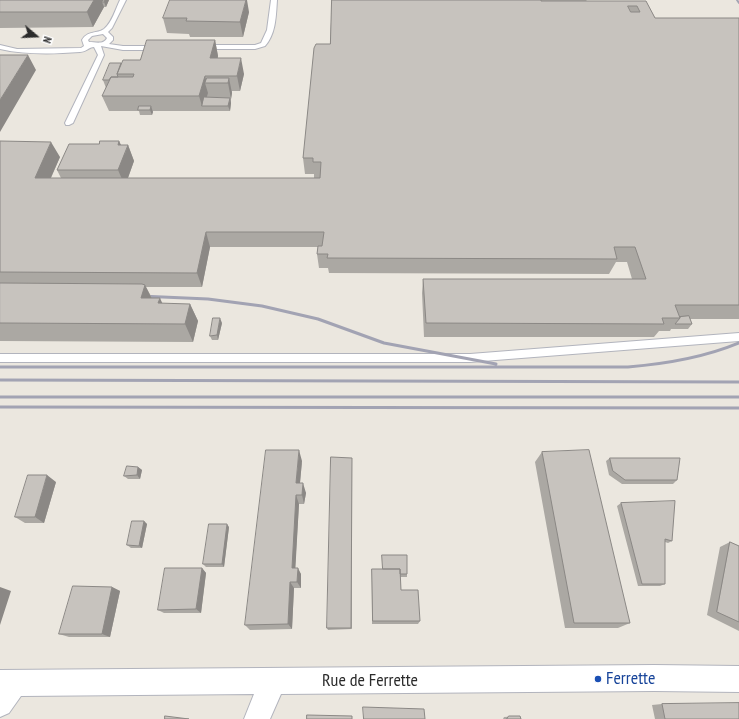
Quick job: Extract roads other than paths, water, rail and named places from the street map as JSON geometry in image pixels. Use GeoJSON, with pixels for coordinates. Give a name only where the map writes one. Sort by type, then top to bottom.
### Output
{"type":"FeatureCollection","features":[{"type":"Feature","properties":{"kind":"street","name":"Rue de Ferrette"},"geometry":{"type":"LineString","coordinates":[[5,690],[272,682],[654,678],[739,679]]}},
{"type":"Feature","properties":{"kind":"street"},"geometry":{"type":"LineString","coordinates":[[258,719],[272,682]]}},
{"type":"Feature","properties":{"kind":"lane"},"geometry":{"type":"LineString","coordinates":[[123,0],[109,28],[104,32],[92,34],[87,37],[85,40],[86,44],[97,44],[120,48],[167,48]]}},
{"type":"Feature","properties":{"kind":"lane"},"geometry":{"type":"LineString","coordinates":[[198,47],[256,47],[262,45],[266,41],[270,27],[274,0]]}},
{"type":"Feature","properties":{"kind":"lane"},"geometry":{"type":"LineString","coordinates":[[0,47],[17,51],[82,50],[110,40],[110,36],[104,32]]}},
{"type":"Feature","properties":{"kind":"lane"},"geometry":{"type":"LineString","coordinates":[[69,123],[101,55],[97,44]]}},
{"type":"Feature","properties":{"kind":"lane"},"geometry":{"type":"LineString","coordinates":[[0,358],[470,358],[739,337]]}},
{"type":"Feature","properties":{"kind":"railway"},"geometry":{"type":"LineString","coordinates":[[140,296],[208,299],[262,306],[318,319],[384,343],[496,364]]}},
{"type":"Feature","properties":{"kind":"railway"},"geometry":{"type":"LineString","coordinates":[[0,367],[628,367],[684,360],[712,353],[739,343]]}},
{"type":"Feature","properties":{"kind":"railway"},"geometry":{"type":"LineString","coordinates":[[0,380],[739,382]]}},
{"type":"Feature","properties":{"kind":"railway"},"geometry":{"type":"LineString","coordinates":[[0,397],[739,397]]}},
{"type":"Feature","properties":{"kind":"railway"},"geometry":{"type":"LineString","coordinates":[[0,407],[739,408]]}},
{"type":"Feature","properties":{"kind":"place","name":"Ferrette"},"geometry":{"type":"Point","coordinates":[598,679]}}]}
